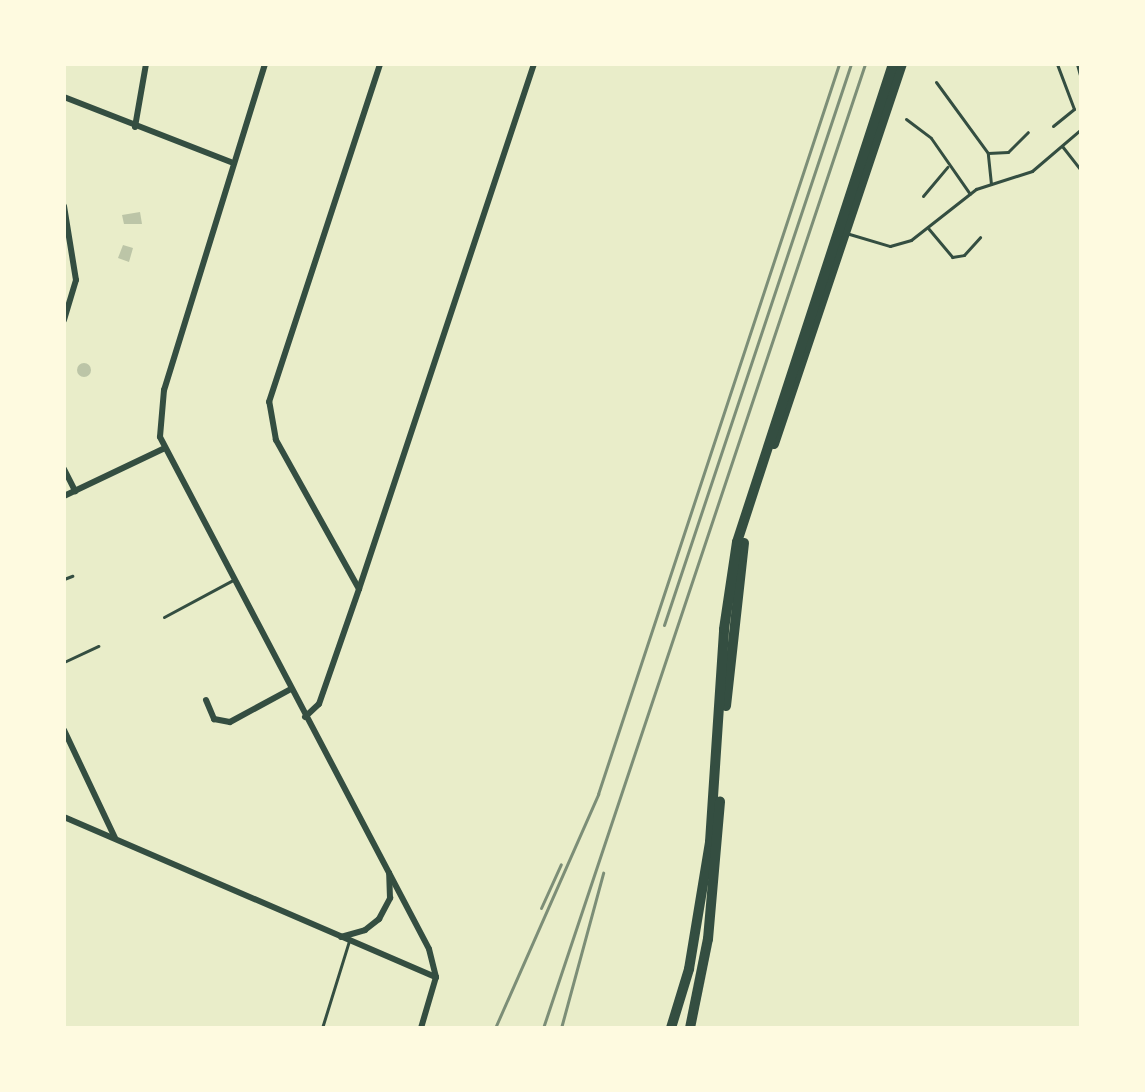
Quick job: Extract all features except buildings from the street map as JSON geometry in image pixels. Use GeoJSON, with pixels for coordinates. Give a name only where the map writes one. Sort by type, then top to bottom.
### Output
{"type":"FeatureCollection","features":[{"type":"Feature","properties":{"kind":"main road"},"geometry":{"type":"LineString","coordinates":[[690,1028],[708,939],[742,555],[893,64]]}},
{"type":"Feature","properties":{"kind":"main road"},"geometry":{"type":"LineString","coordinates":[[671,1028],[689,969],[710,842],[734,557],[841,232],[903,64]]}},
{"type":"Feature","properties":{"kind":"street"},"geometry":{"type":"LineString","coordinates":[[135,127],[146,64]]}},
{"type":"Feature","properties":{"kind":"street"},"geometry":{"type":"LineString","coordinates":[[265,64],[231,162],[164,390],[158,427],[163,449],[305,717],[389,868],[429,949],[436,977],[421,1028]]}},
{"type":"Feature","properties":{"kind":"street"},"geometry":{"type":"LineString","coordinates":[[359,589],[276,440],[269,402],[380,64]]}},
{"type":"Feature","properties":{"kind":"street"},"geometry":{"type":"LineString","coordinates":[[305,717],[319,704],[534,64]]}},
{"type":"Feature","properties":{"kind":"street"},"geometry":{"type":"LineString","coordinates":[[64,97],[135,127],[231,162]]}},
{"type":"Feature","properties":{"kind":"street"},"geometry":{"type":"LineString","coordinates":[[64,206],[76,280],[64,320]]}},
{"type":"Feature","properties":{"kind":"street"},"geometry":{"type":"LineString","coordinates":[[64,496],[163,449]]}},
{"type":"Feature","properties":{"kind":"street"},"geometry":{"type":"LineString","coordinates":[[64,469],[75,491]]}},
{"type":"Feature","properties":{"kind":"street"},"geometry":{"type":"LineString","coordinates":[[206,700],[214,719],[223,723],[291,689]]}},
{"type":"Feature","properties":{"kind":"street"},"geometry":{"type":"LineString","coordinates":[[64,730],[115,838]]}},
{"type":"Feature","properties":{"kind":"street"},"geometry":{"type":"LineString","coordinates":[[64,817],[436,977]]}},
{"type":"Feature","properties":{"kind":"street"},"geometry":{"type":"LineString","coordinates":[[340,937],[372,926],[386,909],[389,868]]}},
{"type":"Feature","properties":{"kind":"lane"},"geometry":{"type":"LineString","coordinates":[[1053,126],[1074,109],[1057,64]]}},
{"type":"Feature","properties":{"kind":"lane"},"geometry":{"type":"LineString","coordinates":[[1077,64],[1080,75]]}},
{"type":"Feature","properties":{"kind":"lane"},"geometry":{"type":"LineString","coordinates":[[936,82],[987,153],[991,184]]}},
{"type":"Feature","properties":{"kind":"lane"},"geometry":{"type":"LineString","coordinates":[[906,119],[931,138],[947,167],[970,194]]}},
{"type":"Feature","properties":{"kind":"lane"},"geometry":{"type":"LineString","coordinates":[[841,232],[890,246],[928,228],[970,194],[991,184],[1024,176],[1080,130]]}},
{"type":"Feature","properties":{"kind":"lane"},"geometry":{"type":"LineString","coordinates":[[987,153],[1008,152],[1028,132]]}},
{"type":"Feature","properties":{"kind":"lane"},"geometry":{"type":"LineString","coordinates":[[1062,146],[1080,169]]}},
{"type":"Feature","properties":{"kind":"lane"},"geometry":{"type":"LineString","coordinates":[[923,196],[947,167]]}},
{"type":"Feature","properties":{"kind":"lane"},"geometry":{"type":"LineString","coordinates":[[928,228],[952,257],[964,255],[981,237]]}},
{"type":"Feature","properties":{"kind":"lane"},"geometry":{"type":"LineString","coordinates":[[64,579],[72,576]]}},
{"type":"Feature","properties":{"kind":"lane"},"geometry":{"type":"LineString","coordinates":[[164,617],[233,580]]}},
{"type":"Feature","properties":{"kind":"lane"},"geometry":{"type":"LineString","coordinates":[[64,662],[98,646]]}},
{"type":"Feature","properties":{"kind":"lane"},"geometry":{"type":"LineString","coordinates":[[322,1028],[349,941]]}},
{"type":"Feature","properties":{"kind":"railway"},"geometry":{"type":"LineString","coordinates":[[495,1028],[598,794],[839,64]]}},
{"type":"Feature","properties":{"kind":"railway"},"geometry":{"type":"LineString","coordinates":[[664,625],[851,64]]}},
{"type":"Feature","properties":{"kind":"railway"},"geometry":{"type":"LineString","coordinates":[[543,1028],[865,64]]}},
{"type":"Feature","properties":{"kind":"railway"},"geometry":{"type":"LineString","coordinates":[[541,908],[561,864]]}},
{"type":"Feature","properties":{"kind":"railway"},"geometry":{"type":"LineString","coordinates":[[561,1028],[603,873]]}}]}
